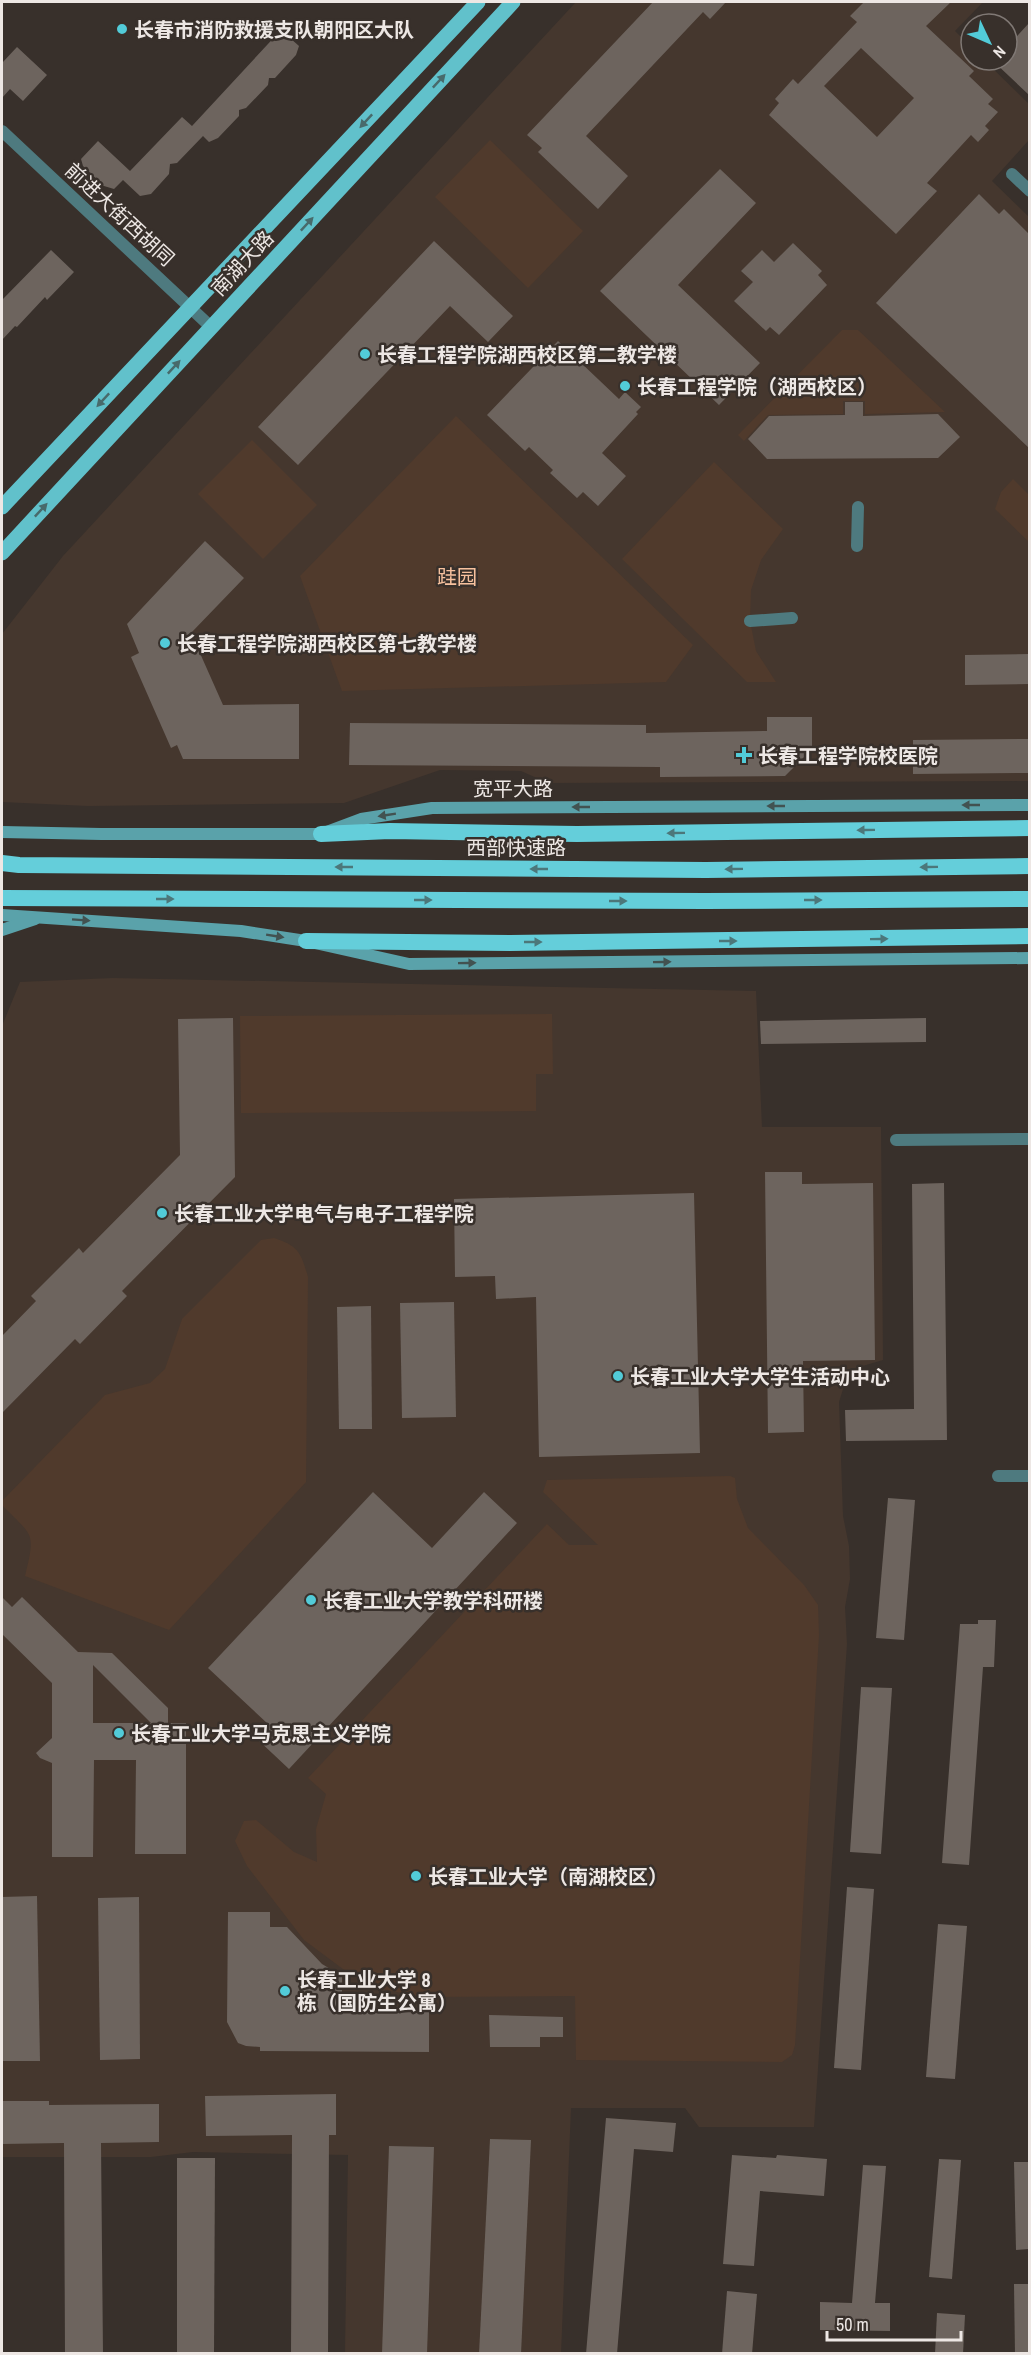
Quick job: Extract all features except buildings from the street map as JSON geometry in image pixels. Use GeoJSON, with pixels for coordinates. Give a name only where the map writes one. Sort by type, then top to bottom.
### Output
{"type":"FeatureCollection","features":[{"type":"Feature","properties":{"kind":"highway"},"geometry":{"type":"LineString","coordinates":[[321,834],[390,831],[578,834],[1029,828]]}},
{"type":"Feature","properties":{"kind":"highway","name":"西部快速路"},"geometry":{"type":"LineString","coordinates":[[2,863],[19,865],[706,870],[1029,866]]}},
{"type":"Feature","properties":{"kind":"highway"},"geometry":{"type":"LineString","coordinates":[[2,898],[693,901],[1029,899]]}},
{"type":"Feature","properties":{"kind":"highway"},"geometry":{"type":"LineString","coordinates":[[306,941],[820,940],[1029,936]]}},
{"type":"Feature","properties":{"kind":"main road","name":"南湖大路"},"geometry":{"type":"LineString","coordinates":[[2,507],[478,2]]}},
{"type":"Feature","properties":{"kind":"main road","name":"南湖大路"},"geometry":{"type":"LineString","coordinates":[[2,553],[513,2]]}},
{"type":"Feature","properties":{"kind":"main road","name":"宽平大路"},"geometry":{"type":"LineString","coordinates":[[2,832],[321,834],[360,819],[432,808],[1029,805]]}},
{"type":"Feature","properties":{"kind":"main road"},"geometry":{"type":"LineString","coordinates":[[2,915],[241,931],[306,941],[409,964],[1029,958]]}},
{"type":"Feature","properties":{"kind":"main road"},"geometry":{"type":"LineString","coordinates":[[2,930],[41,917]]}},
{"type":"Feature","properties":{"kind":"street","name":"前进大街西胡同"},"geometry":{"type":"LineString","coordinates":[[2,131],[211,327]]}},
{"type":"Feature","properties":{"kind":"street"},"geometry":{"type":"LineString","coordinates":[[1012,174],[1029,191]]}},
{"type":"Feature","properties":{"kind":"street"},"geometry":{"type":"LineString","coordinates":[[857,546],[858,507]]}},
{"type":"Feature","properties":{"kind":"street"},"geometry":{"type":"LineString","coordinates":[[750,621],[792,618]]}},
{"type":"Feature","properties":{"kind":"street"},"geometry":{"type":"LineString","coordinates":[[896,1140],[1029,1139]]}},
{"type":"Feature","properties":{"kind":"street"},"geometry":{"type":"LineString","coordinates":[[998,1476],[1029,1476]]}},
{"type":"Feature","properties":{"kind":"shaded area","name":"长春工程学院（湖西校区）"},"geometry":{"type":"Polygon","coordinates":[[[576,2],[983,2],[973,12],[959,12],[959,27],[955,31],[959,35],[959,72],[996,72],[1029,104],[1029,140],[992,181],[1029,217],[1029,781],[548,783],[521,771],[440,770],[344,803],[88,806],[2,802],[2,634],[63,556],[576,2]]]}},
{"type":"Feature","properties":{"kind":"shaded area","name":"长春工业大学（南湖校区）"},"geometry":{"type":"Polygon","coordinates":[[[113,978],[756,991],[762,1127],[881,1127],[883,1360],[849,1370],[839,1402],[843,1516],[849,1546],[850,1579],[845,1607],[847,1644],[814,2127],[699,2127],[685,2108],[571,2108],[561,2354],[345,2353],[348,2155],[193,2152],[151,2157],[2,2157],[2,1026],[20,982],[113,978]]]}},
{"type":"Feature","properties":{"kind":"green space"},"geometry":{"type":"Polygon","coordinates":[[[490,140],[583,231],[528,288],[435,197],[490,140]]]}},
{"type":"Feature","properties":{"kind":"green space"},"geometry":{"type":"Polygon","coordinates":[[[842,330],[858,330],[945,412],[865,414],[865,401],[843,401],[843,414],[768,415],[744,441],[738,435],[842,330]]]}},
{"type":"Feature","properties":{"kind":"green space","name":"跬园"},"geometry":{"type":"Polygon","coordinates":[[[456,416],[693,645],[666,682],[342,691],[300,576],[456,416]]]}},
{"type":"Feature","properties":{"kind":"green space"},"geometry":{"type":"Polygon","coordinates":[[[252,440],[317,505],[263,559],[198,494],[252,440]]]}},
{"type":"Feature","properties":{"kind":"green space"},"geometry":{"type":"Polygon","coordinates":[[[714,462],[783,529],[761,560],[751,590],[750,621],[756,651],[776,682],[747,682],[622,559],[714,462]]]}},
{"type":"Feature","properties":{"kind":"green space"},"geometry":{"type":"Polygon","coordinates":[[[1013,479],[1029,495],[1029,542],[995,509],[1001,492],[1013,479]]]}},
{"type":"Feature","properties":{"kind":"green space"},"geometry":{"type":"Polygon","coordinates":[[[552,1014],[553,1074],[536,1074],[536,1111],[241,1113],[240,1016],[552,1014]]]}},
{"type":"Feature","properties":{"kind":"green space"},"geometry":{"type":"Polygon","coordinates":[[[274,1238],[289,1244],[298,1252],[308,1277],[306,1482],[169,1630],[25,1576],[31,1542],[26,1530],[2,1505],[2,1501],[105,1395],[150,1383],[165,1369],[182,1319],[261,1240],[274,1238]]]}},
{"type":"Feature","properties":{"kind":"green space"},"geometry":{"type":"Polygon","coordinates":[[[730,1476],[735,1478],[737,1499],[748,1528],[804,1585],[818,1605],[819,1635],[795,2045],[792,2055],[782,2062],[576,2060],[575,1996],[420,1997],[378,1988],[351,1975],[304,1940],[247,1866],[235,1841],[244,1821],[256,1820],[294,1852],[317,1862],[316,1829],[326,1794],[308,1778],[547,1524],[569,1545],[598,1545],[543,1492],[547,1480],[730,1476]]]}},
{"type":"Feature","properties":{"kind":"place","name":"长春市消防救援支队朝阳区大队"},"geometry":{"type":"Point","coordinates":[122,29]}},
{"type":"Feature","properties":{"kind":"place","name":"长春工程学院湖西校区第二教学楼"},"geometry":{"type":"Point","coordinates":[365,354]}},
{"type":"Feature","properties":{"kind":"place","name":"长春工程学院（湖西校区）"},"geometry":{"type":"Point","coordinates":[625,386]}},
{"type":"Feature","properties":{"kind":"place","name":"长春工程学院湖西校区第七教学楼"},"geometry":{"type":"Point","coordinates":[165,643]}},
{"type":"Feature","properties":{"kind":"place","name":"长春工程学院校医院"},"geometry":{"type":"Point","coordinates":[744,755]}},
{"type":"Feature","properties":{"kind":"place","name":"长春工业大学电气与电子工程学院"},"geometry":{"type":"Point","coordinates":[162,1213]}},
{"type":"Feature","properties":{"kind":"place","name":"长春工业大学大学生活动中心"},"geometry":{"type":"Point","coordinates":[618,1376]}},
{"type":"Feature","properties":{"kind":"place","name":"长春工业大学教学科研楼"},"geometry":{"type":"Point","coordinates":[311,1600]}},
{"type":"Feature","properties":{"kind":"place","name":"长春工业大学马克思主义学院"},"geometry":{"type":"Point","coordinates":[119,1733]}},
{"type":"Feature","properties":{"kind":"place","name":"长春工业大学（南湖校区）"},"geometry":{"type":"Point","coordinates":[416,1876]}},
{"type":"Feature","properties":{"kind":"place","name":"长春工业大学 8 栋（国防生公寓）"},"geometry":{"type":"Point","coordinates":[285,1991]}}]}
